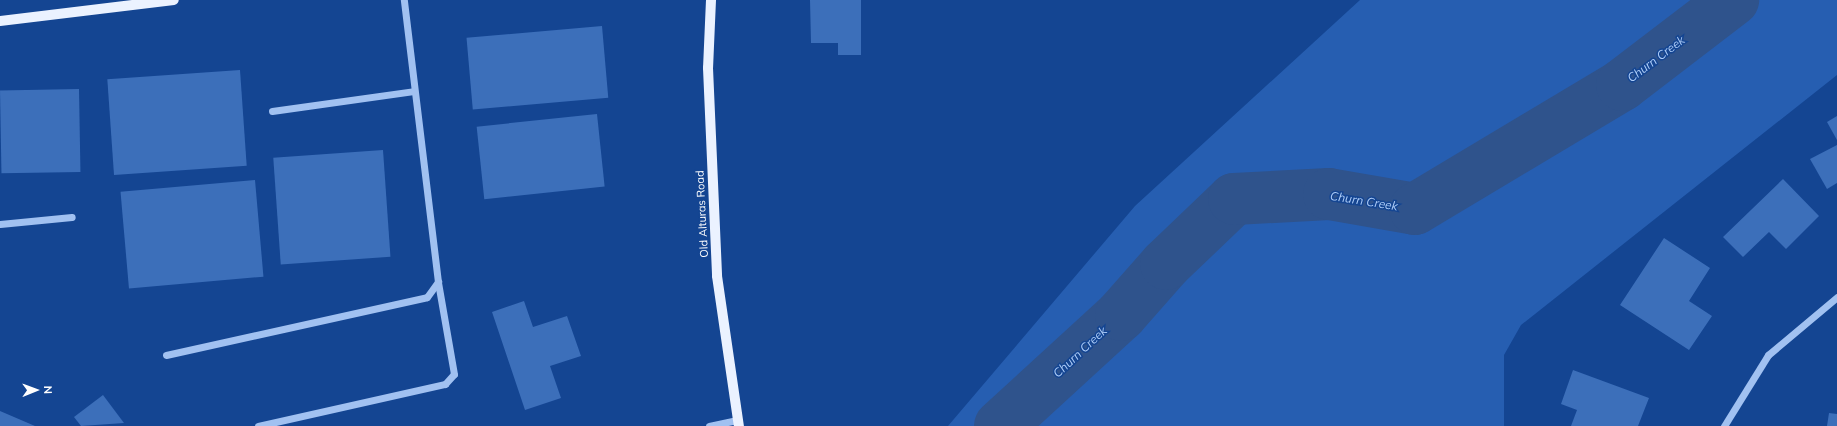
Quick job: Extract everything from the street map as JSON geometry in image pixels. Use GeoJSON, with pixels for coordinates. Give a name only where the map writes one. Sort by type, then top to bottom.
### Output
{"type":"FeatureCollection","features":[{"type":"Feature","properties":{"kind":"main road"},"geometry":{"type":"LineString","coordinates":[[0,21],[174,0]]}},
{"type":"Feature","properties":{"kind":"main road","name":"Old Alturas Road"},"geometry":{"type":"LineString","coordinates":[[711,0],[708,68],[717,276],[738,423]]}},
{"type":"Feature","properties":{"kind":"street"},"geometry":{"type":"LineString","coordinates":[[258,426],[445,384],[454,374],[438,282],[404,0]]}},
{"type":"Feature","properties":{"kind":"street"},"geometry":{"type":"LineString","coordinates":[[272,111],[414,91]]}},
{"type":"Feature","properties":{"kind":"street"},"geometry":{"type":"LineString","coordinates":[[0,224],[72,217]]}},
{"type":"Feature","properties":{"kind":"street"},"geometry":{"type":"LineString","coordinates":[[166,355],[427,296],[438,282]]}},
{"type":"Feature","properties":{"kind":"street"},"geometry":{"type":"LineString","coordinates":[[1724,426],[1768,355],[1837,297]]}},
{"type":"Feature","properties":{"kind":"street"},"geometry":{"type":"LineString","coordinates":[[709,426],[738,423]]}},
{"type":"Feature","properties":{"kind":"shaded area"},"geometry":{"type":"Polygon","coordinates":[[[1360,0],[1837,0],[1837,75],[1521,325],[1504,355],[1504,426],[948,426],[1135,206],[1360,0]]]}},
{"type":"Feature","properties":{"kind":"building"},"geometry":{"type":"Polygon","coordinates":[[[810,0],[861,0],[861,55],[838,55],[838,43],[811,43],[810,0]]]}},
{"type":"Feature","properties":{"kind":"building"},"geometry":{"type":"Polygon","coordinates":[[[602,26],[608,98],[473,110],[467,38],[602,26]]]}},
{"type":"Feature","properties":{"kind":"building"},"geometry":{"type":"Polygon","coordinates":[[[240,70],[247,166],[114,175],[107,79],[240,70]]]}},
{"type":"Feature","properties":{"kind":"building"},"geometry":{"type":"Polygon","coordinates":[[[79,89],[80,172],[1,173],[0,90],[79,89]]]}},
{"type":"Feature","properties":{"kind":"building"},"geometry":{"type":"Polygon","coordinates":[[[597,114],[605,187],[484,199],[477,127],[597,114]]]}},
{"type":"Feature","properties":{"kind":"building"},"geometry":{"type":"Polygon","coordinates":[[[1837,116],[1837,140],[1827,122],[1837,116]]]}},
{"type":"Feature","properties":{"kind":"building"},"geometry":{"type":"Polygon","coordinates":[[[1837,145],[1837,183],[1827,189],[1810,159],[1837,145]]]}},
{"type":"Feature","properties":{"kind":"building"},"geometry":{"type":"Polygon","coordinates":[[[383,150],[390,257],[281,264],[273,158],[383,150]]]}},
{"type":"Feature","properties":{"kind":"building"},"geometry":{"type":"Polygon","coordinates":[[[1783,179],[1819,216],[1786,249],[1769,232],[1743,257],[1723,237],[1783,179]]]}},
{"type":"Feature","properties":{"kind":"building"},"geometry":{"type":"Polygon","coordinates":[[[255,180],[263,277],[129,288],[121,192],[255,180]]]}},
{"type":"Feature","properties":{"kind":"building"},"geometry":{"type":"Polygon","coordinates":[[[1664,238],[1710,268],[1689,301],[1712,316],[1689,350],[1620,305],[1664,238]]]}},
{"type":"Feature","properties":{"kind":"building"},"geometry":{"type":"Polygon","coordinates":[[[524,301],[533,327],[567,316],[581,356],[550,366],[561,398],[525,410],[492,312],[524,301]]]}},
{"type":"Feature","properties":{"kind":"building"},"geometry":{"type":"Polygon","coordinates":[[[1573,370],[1649,398],[1638,426],[1571,426],[1577,410],[1561,404],[1573,370]]]}},
{"type":"Feature","properties":{"kind":"building"},"geometry":{"type":"Polygon","coordinates":[[[103,395],[124,423],[81,426],[74,417],[103,395]]]}},
{"type":"Feature","properties":{"kind":"building"},"geometry":{"type":"Polygon","coordinates":[[[0,411],[35,426],[0,426],[0,411]]]}},
{"type":"Feature","properties":{"kind":"building"},"geometry":{"type":"Polygon","coordinates":[[[1829,413],[1837,414],[1837,426],[1827,426],[1829,413]]]}},
{"type":"Feature","properties":{"kind":"waterway","name":"Churn Creek"},"geometry":{"type":"LineString","coordinates":[[1000,426],[1121,315],[1166,264],[1234,199],[1329,194],[1415,209],[1622,85],[1733,0]]}}]}
